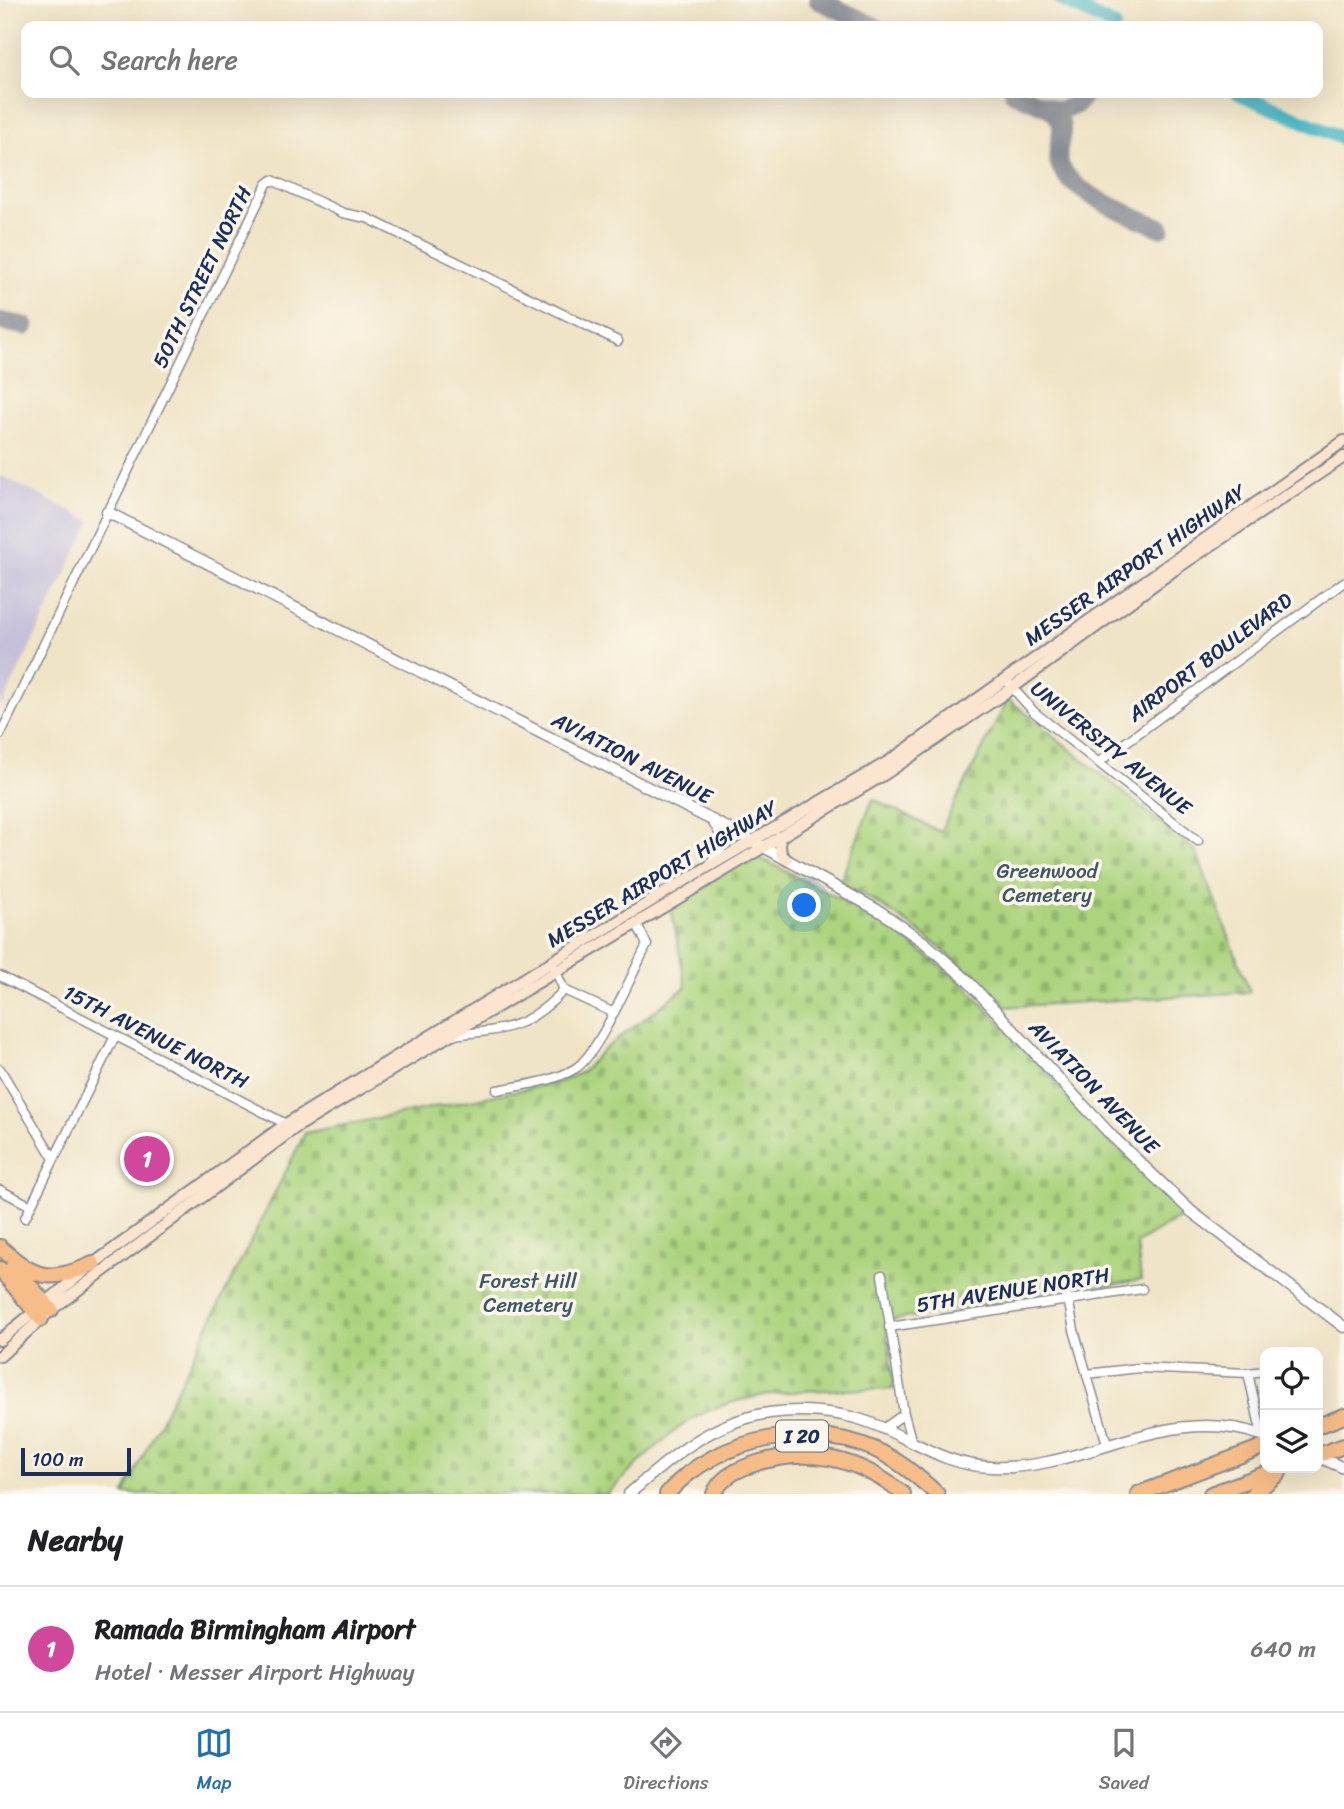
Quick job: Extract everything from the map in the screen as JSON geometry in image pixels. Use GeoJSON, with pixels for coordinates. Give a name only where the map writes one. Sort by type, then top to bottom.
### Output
{"type":"FeatureCollection","features":[{"type":"Feature","properties":{"kind":"highway"},"geometry":{"type":"LineString","coordinates":[[0,1249],[23,1269],[35,1275],[53,1277],[93,1264]]}},
{"type":"Feature","properties":{"kind":"highway"},"geometry":{"type":"LineString","coordinates":[[0,1249],[43,1310]]}},
{"type":"Feature","properties":{"kind":"highway"},"geometry":{"type":"LineString","coordinates":[[0,1269],[43,1310]]}},
{"type":"Feature","properties":{"kind":"highway"},"geometry":{"type":"LineString","coordinates":[[1323,1424],[1344,1416]]}},
{"type":"Feature","properties":{"kind":"highway","name":"I 20"},"geometry":{"type":"LineString","coordinates":[[667,1494],[678,1481],[720,1455],[744,1446],[793,1436],[846,1440],[874,1450],[886,1455],[937,1494]]}},
{"type":"Feature","properties":{"kind":"highway"},"geometry":{"type":"LineString","coordinates":[[1138,1494],[1228,1459],[1260,1441]]}},
{"type":"Feature","properties":{"kind":"highway"},"geometry":{"type":"LineString","coordinates":[[1323,1454],[1344,1446]]}},
{"type":"Feature","properties":{"kind":"highway"},"geometry":{"type":"LineString","coordinates":[[714,1494],[727,1477],[744,1467],[774,1457],[814,1454],[870,1473],[902,1494]]}},
{"type":"Feature","properties":{"kind":"highway"},"geometry":{"type":"LineString","coordinates":[[1211,1494],[1254,1487],[1275,1473]]}},
{"type":"Feature","properties":{"kind":"main road","name":"MESSER AIRPORT HIGHWAY"},"geometry":{"type":"LineString","coordinates":[[0,1340],[290,1126],[450,1035],[709,866],[779,837],[885,774],[1344,441]]}},
{"type":"Feature","properties":{"kind":"main road","name":"MESSER AIRPORT HIGHWAY"},"geometry":{"type":"LineString","coordinates":[[0,1356],[43,1310],[93,1264],[290,1126],[554,967],[636,922],[891,760],[1344,457]]}},
{"type":"Feature","properties":{"kind":"main road"},"geometry":{"type":"LineString","coordinates":[[779,837],[781,854],[788,860]]}},
{"type":"Feature","properties":{"kind":"street","name":"50TH STREET NORTH"},"geometry":{"type":"LineString","coordinates":[[0,735],[267,184],[272,180],[342,213],[367,218],[618,341]]}},
{"type":"Feature","properties":{"kind":"street","name":"AVIATION AVENUE"},"geometry":{"type":"LineString","coordinates":[[107,512],[702,815],[881,912],[925,943],[967,979],[1112,1136],[1192,1212],[1344,1327]]}},
{"type":"Feature","properties":{"kind":"street","name":"AIRPORT BOULEVARD"},"geometry":{"type":"LineString","coordinates":[[1098,762],[1344,582]]}},
{"type":"Feature","properties":{"kind":"street","name":"UNIVERSITY AVENUE"},"geometry":{"type":"LineString","coordinates":[[1008,683],[1034,712],[1198,841]]}},
{"type":"Feature","properties":{"kind":"street"},"geometry":{"type":"LineString","coordinates":[[702,815],[723,835],[724,842],[709,866]]}},
{"type":"Feature","properties":{"kind":"street"},"geometry":{"type":"LineString","coordinates":[[497,1090],[552,1079],[577,1068],[593,1052],[647,945],[636,922]]}},
{"type":"Feature","properties":{"kind":"street"},"geometry":{"type":"LineString","coordinates":[[554,967],[564,990],[612,1012]]}},
{"type":"Feature","properties":{"kind":"street","name":"15TH AVENUE NORTH"},"geometry":{"type":"LineString","coordinates":[[0,976],[290,1126]]}},
{"type":"Feature","properties":{"kind":"street"},"geometry":{"type":"LineString","coordinates":[[450,1035],[487,1032],[527,1023],[545,1010],[564,990]]}},
{"type":"Feature","properties":{"kind":"street"},"geometry":{"type":"LineString","coordinates":[[25,1219],[115,1036]]}},
{"type":"Feature","properties":{"kind":"street"},"geometry":{"type":"LineString","coordinates":[[0,1069],[54,1159]]}},
{"type":"Feature","properties":{"kind":"street"},"geometry":{"type":"LineString","coordinates":[[0,1190],[31,1206]]}},
{"type":"Feature","properties":{"kind":"street"},"geometry":{"type":"LineString","coordinates":[[883,1275],[904,1414],[912,1443]]}},
{"type":"Feature","properties":{"kind":"street","name":"5TH AVENUE NORTH"},"geometry":{"type":"LineString","coordinates":[[889,1327],[1142,1289]]}},
{"type":"Feature","properties":{"kind":"street"},"geometry":{"type":"LineString","coordinates":[[1068,1298],[1074,1330],[1107,1444]]}},
{"type":"Feature","properties":{"kind":"street"},"geometry":{"type":"LineString","coordinates":[[1087,1374],[1139,1368],[1260,1372]]}},
{"type":"Feature","properties":{"kind":"street"},"geometry":{"type":"LineString","coordinates":[[1248,1373],[1260,1422]]}},
{"type":"Feature","properties":{"kind":"street"},"geometry":{"type":"LineString","coordinates":[[629,1494],[674,1455],[702,1436],[736,1421],[768,1413],[811,1411],[866,1421],[958,1463],[992,1467],[1035,1464],[1178,1426],[1204,1424],[1260,1438]]}},
{"type":"Feature","properties":{"kind":"street"},"geometry":{"type":"LineString","coordinates":[[883,1429],[904,1414]]}},
{"type":"Feature","properties":{"kind":"street"},"geometry":{"type":"LineString","coordinates":[[1323,1458],[1344,1468]]}},
{"type":"Feature","properties":{"kind":"shaded area"},"geometry":{"type":"Polygon","coordinates":[[[0,475],[91,521],[0,709],[0,475]]]}},
{"type":"Feature","properties":{"kind":"green space","name":"Greenwood Cemetery"},"geometry":{"type":"Polygon","coordinates":[[[1008,699],[1196,851],[1250,992],[1003,1007],[966,970],[927,937],[863,894],[840,882],[873,799],[940,832],[1008,699]]]}},
{"type":"Feature","properties":{"kind":"green space","name":"Forest Hill Cemetery"},"geometry":{"type":"Polygon","coordinates":[[[748,857],[760,858],[877,918],[963,983],[1110,1140],[1187,1213],[1137,1243],[1141,1280],[886,1321],[894,1389],[782,1393],[728,1404],[702,1414],[679,1428],[607,1494],[124,1494],[305,1133],[560,1082],[582,1072],[603,1050],[686,987],[671,907],[748,857]]]}},
{"type":"Feature","properties":{"kind":"waterway"},"geometry":{"type":"LineString","coordinates":[[1062,0],[1104,21]]}},
{"type":"Feature","properties":{"kind":"waterway"},"geometry":{"type":"LineString","coordinates":[[1250,98],[1344,139]]}},
{"type":"Feature","properties":{"kind":"taxiway"},"geometry":{"type":"LineString","coordinates":[[818,0],[863,21]]}},
{"type":"Feature","properties":{"kind":"taxiway"},"geometry":{"type":"LineString","coordinates":[[1026,98],[1059,112],[1077,104],[1081,98]]}},
{"type":"Feature","properties":{"kind":"taxiway"},"geometry":{"type":"LineString","coordinates":[[1054,112],[1062,129],[1058,157],[1062,170],[1071,181],[1116,209],[1161,228]]}},
{"type":"Feature","properties":{"kind":"taxiway"},"geometry":{"type":"LineString","coordinates":[[0,321],[25,326]]}},
{"type":"Feature","properties":{"kind":"place","name":"Ramada Birmingham Airport"},"geometry":{"type":"Point","coordinates":[147,1159]}}]}
